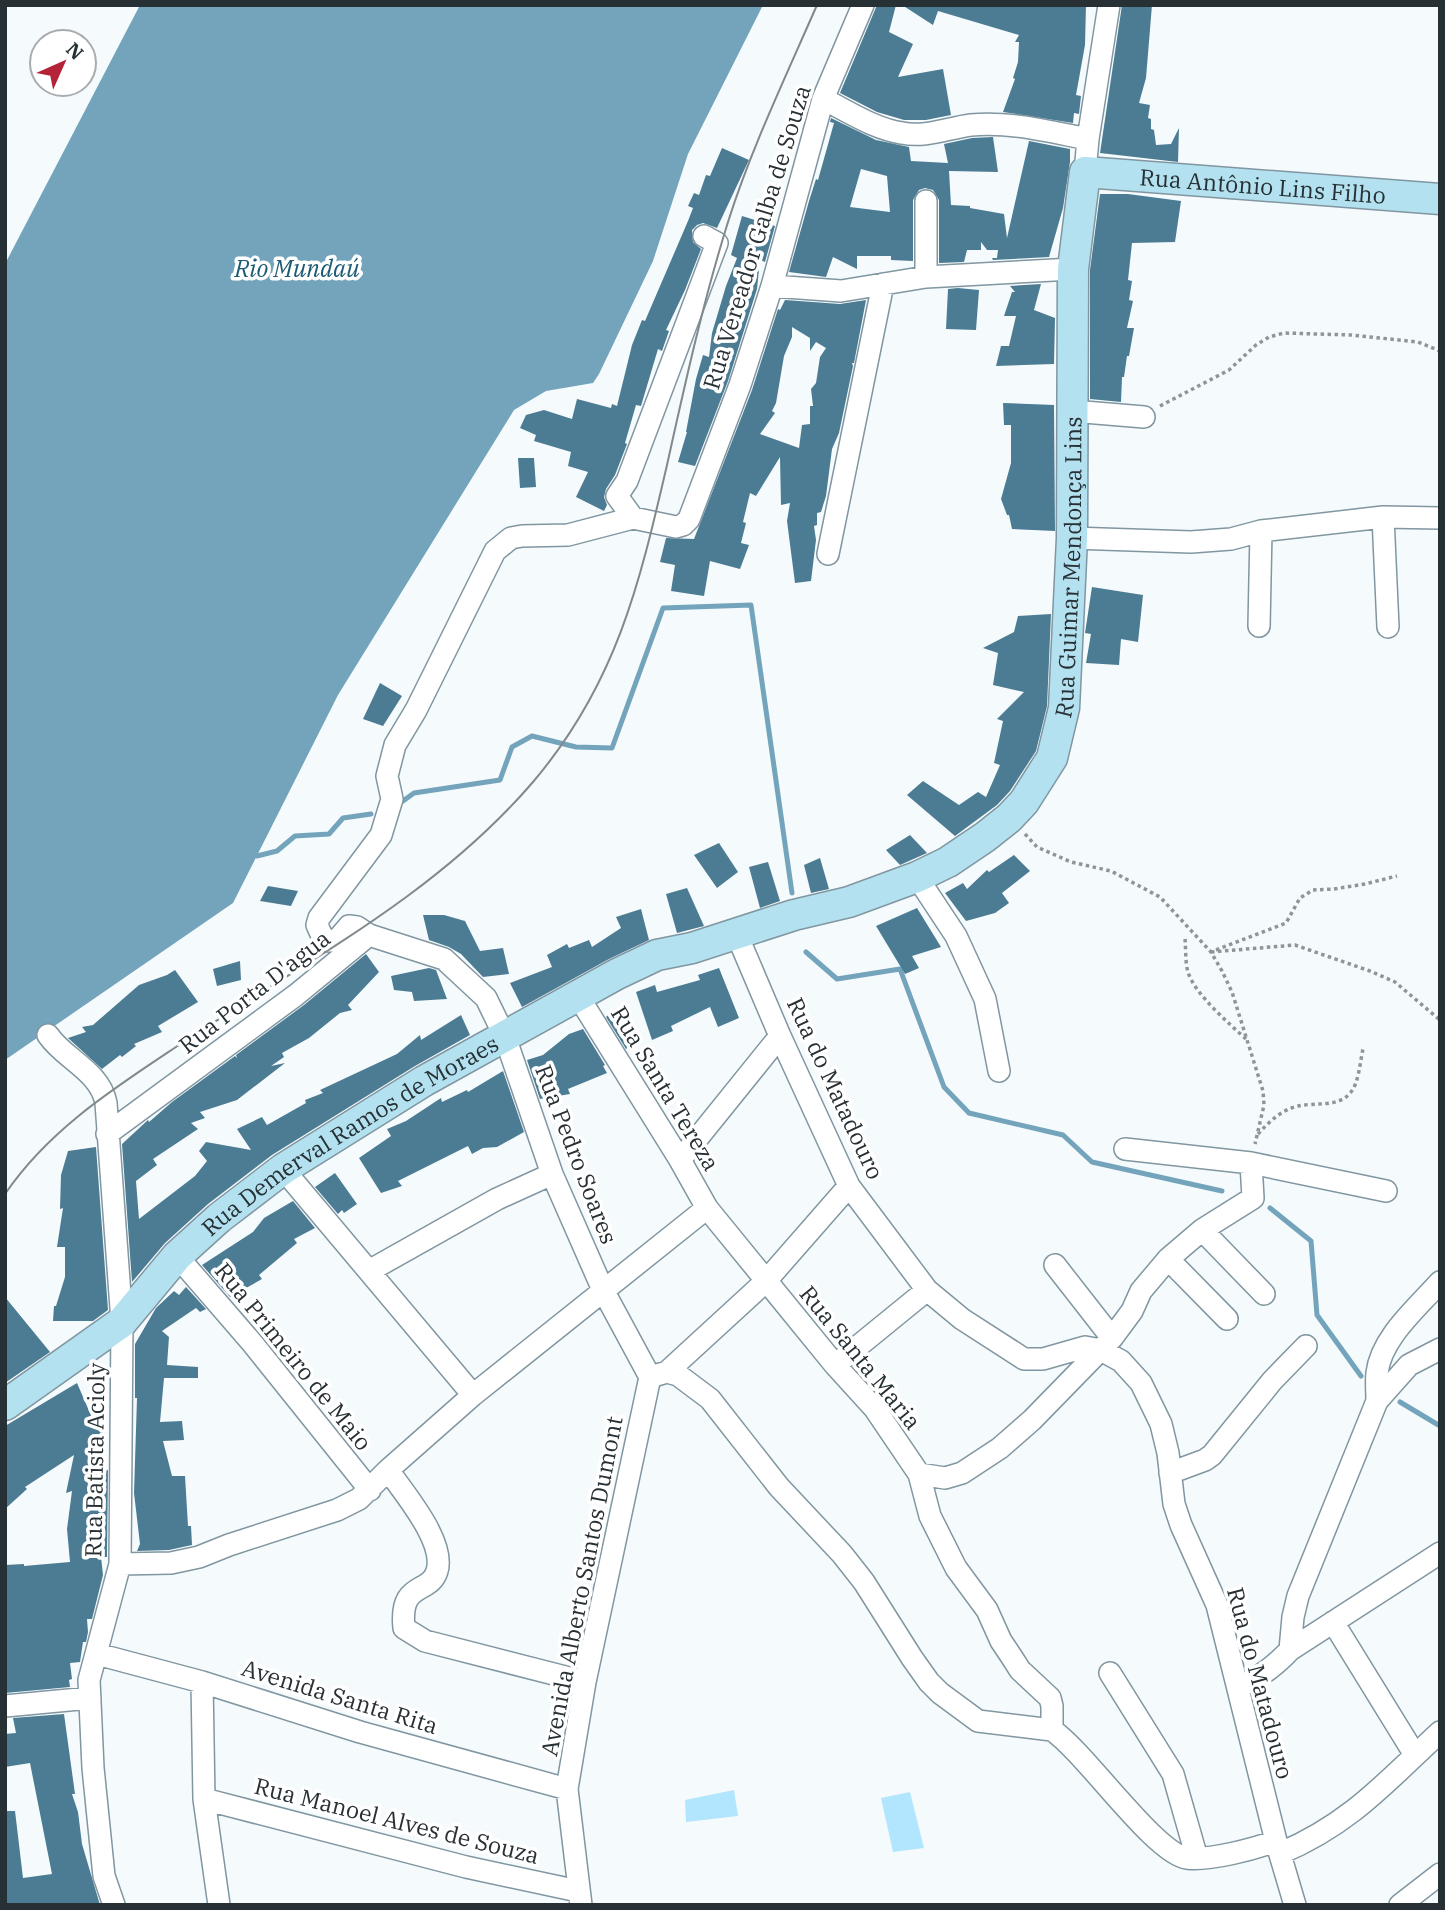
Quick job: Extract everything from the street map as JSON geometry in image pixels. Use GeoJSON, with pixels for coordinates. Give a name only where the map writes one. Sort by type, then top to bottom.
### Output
{"type":"FeatureCollection","features":[{"type":"Feature","properties":{"kind":"street","name":"Rua Vereador Galba de Souza"},"geometry":{"type":"LineString","coordinates":[[633,518],[676,527],[689,519],[740,385],[772,286],[823,99],[863,5]]}},
{"type":"Feature","properties":{"kind":"street","name":"Rua Guimar Mendonça Lins"},"geometry":{"type":"LineString","coordinates":[[737,934],[794,915],[884,891],[948,862],[1010,818],[1041,778],[1052,758],[1064,708],[1072,538],[1073,269],[1088,139],[1109,5]]}},
{"type":"Feature","properties":{"kind":"street"},"geometry":{"type":"LineString","coordinates":[[823,99],[880,127],[901,133],[914,134],[972,125],[991,125],[1021,127],[1088,139]]}},
{"type":"Feature","properties":{"kind":"street","name":"Rua Antônio Lins Filho"},"geometry":{"type":"LineString","coordinates":[[1085,172],[1440,200]]}},
{"type":"Feature","properties":{"kind":"street"},"geometry":{"type":"LineString","coordinates":[[926,201],[926,277]]}},
{"type":"Feature","properties":{"kind":"street"},"geometry":{"type":"LineString","coordinates":[[369,935],[357,927],[349,926],[337,940],[329,941],[322,936],[317,925],[319,918],[381,835],[392,799],[387,776],[395,746],[416,710],[495,551],[510,538],[568,535],[633,518],[617,496],[627,481],[717,243],[704,236]]}},
{"type":"Feature","properties":{"kind":"street"},"geometry":{"type":"LineString","coordinates":[[772,286],[841,291],[926,277],[1073,269]]}},
{"type":"Feature","properties":{"kind":"street"},"geometry":{"type":"LineString","coordinates":[[828,554],[883,284]]}},
{"type":"Feature","properties":{"kind":"street"},"geometry":{"type":"LineString","coordinates":[[1072,411],[1144,417]]}},
{"type":"Feature","properties":{"kind":"street"},"geometry":{"type":"LineString","coordinates":[[1072,538],[1191,542],[1231,540],[1261,531],[1383,517],[1440,517]]}},
{"type":"Feature","properties":{"kind":"street"},"geometry":{"type":"LineString","coordinates":[[1383,517],[1388,627]]}},
{"type":"Feature","properties":{"kind":"street"},"geometry":{"type":"LineString","coordinates":[[1259,626],[1261,531]]}},
{"type":"Feature","properties":{"kind":"street"},"geometry":{"type":"LineString","coordinates":[[917,877],[956,936],[985,999],[999,1071]]}},
{"type":"Feature","properties":{"kind":"street","name":"Rua Demerval Ramos de Moraes"},"geometry":{"type":"LineString","coordinates":[[5,1405],[122,1322],[177,1256],[219,1217],[283,1169],[424,1081],[617,974],[657,955],[692,948],[737,934]]}},
{"type":"Feature","properties":{"kind":"street","name":"Rua do Matadouro"},"geometry":{"type":"LineString","coordinates":[[737,934],[780,1036],[849,1186],[927,1290],[962,1318],[1024,1359],[1044,1359],[1106,1344],[1141,1383],[1161,1424],[1174,1504],[1189,1545],[1217,1605],[1295,1905]]}},
{"type":"Feature","properties":{"kind":"street","name":"Rua Pedro Soares"},"geometry":{"type":"LineString","coordinates":[[369,935],[444,959],[485,998],[505,1037],[552,1174],[603,1290]]}},
{"type":"Feature","properties":{"kind":"street","name":"Rua Porta D'agua"},"geometry":{"type":"LineString","coordinates":[[107,1134],[296,995],[369,935]]}},
{"type":"Feature","properties":{"kind":"street","name":"Rua Santa Tereza"},"geometry":{"type":"LineString","coordinates":[[578,996],[707,1208]]}},
{"type":"Feature","properties":{"kind":"street","name":"Rua Batista Acioly"},"geometry":{"type":"LineString","coordinates":[[48,1035],[55,1046],[71,1056],[90,1076],[104,1095],[122,1322],[120,1564],[89,1681],[93,1768],[104,1876],[114,1905]]}},
{"type":"Feature","properties":{"kind":"street"},"geometry":{"type":"LineString","coordinates":[[680,1160],[780,1036]]}},
{"type":"Feature","properties":{"kind":"street"},"geometry":{"type":"LineString","coordinates":[[1125,1149],[1251,1163],[1386,1191]]}},
{"type":"Feature","properties":{"kind":"street"},"geometry":{"type":"LineString","coordinates":[[919,1474],[945,1478],[962,1473],[986,1459],[1032,1420],[1106,1344],[1132,1311],[1141,1292],[1168,1259],[1202,1230],[1253,1198],[1251,1163]]}},
{"type":"Feature","properties":{"kind":"street"},"geometry":{"type":"LineString","coordinates":[[283,1169],[473,1395]]}},
{"type":"Feature","properties":{"kind":"street"},"geometry":{"type":"LineString","coordinates":[[369,1271],[497,1199],[552,1174]]}},
{"type":"Feature","properties":{"kind":"street"},"geometry":{"type":"LineString","coordinates":[[658,1375],[765,1282],[849,1186]]}},
{"type":"Feature","properties":{"kind":"street"},"geometry":{"type":"LineString","coordinates":[[120,1564],[171,1563],[199,1557],[348,1505],[370,1490],[388,1470],[473,1395],[707,1208]]}},
{"type":"Feature","properties":{"kind":"street","name":"Rua Santa Maria"},"geometry":{"type":"LineString","coordinates":[[707,1208],[765,1282],[875,1409],[919,1474],[930,1516],[956,1568],[987,1610],[1001,1641],[1020,1670],[1050,1698],[1052,1730]]}},
{"type":"Feature","properties":{"kind":"street"},"geometry":{"type":"LineString","coordinates":[[1202,1230],[1264,1294]]}},
{"type":"Feature","properties":{"kind":"street","name":"Rua Primeiro de Maio"},"geometry":{"type":"LineString","coordinates":[[177,1256],[253,1344],[370,1490]]}},
{"type":"Feature","properties":{"kind":"street"},"geometry":{"type":"LineString","coordinates":[[1168,1259],[1227,1319]]}},
{"type":"Feature","properties":{"kind":"street"},"geometry":{"type":"LineString","coordinates":[[1055,1265],[1106,1344]]}},
{"type":"Feature","properties":{"kind":"street"},"geometry":{"type":"LineString","coordinates":[[1377,1401],[1377,1371],[1385,1352],[1397,1331],[1440,1282]]}},
{"type":"Feature","properties":{"kind":"street"},"geometry":{"type":"LineString","coordinates":[[603,1290],[658,1375]]}},
{"type":"Feature","properties":{"kind":"street"},"geometry":{"type":"LineString","coordinates":[[835,1365],[927,1290]]}},
{"type":"Feature","properties":{"kind":"street"},"geometry":{"type":"LineString","coordinates":[[1170,1473],[1212,1455],[1272,1381],[1307,1346]]}},
{"type":"Feature","properties":{"kind":"street"},"geometry":{"type":"LineString","coordinates":[[1290,1650],[1298,1596],[1377,1401],[1409,1365],[1440,1349]]}},
{"type":"Feature","properties":{"kind":"street"},"geometry":{"type":"LineString","coordinates":[[658,1375],[678,1375],[710,1399],[779,1487],[842,1554],[864,1582],[912,1658],[940,1693],[978,1721],[1052,1730],[1078,1752],[1126,1809],[1166,1847],[1182,1857],[1197,1858],[1312,1840],[1370,1799],[1440,1732]]}},
{"type":"Feature","properties":{"kind":"street","name":"Avenida Alberto Santos Dumont"},"geometry":{"type":"LineString","coordinates":[[579,1898],[567,1789],[585,1682],[658,1375]]}},
{"type":"Feature","properties":{"kind":"street"},"geometry":{"type":"LineString","coordinates":[[388,1470],[434,1541],[438,1559],[437,1573],[410,1594],[402,1611],[404,1628],[425,1641],[585,1682]]}},
{"type":"Feature","properties":{"kind":"street"},"geometry":{"type":"LineString","coordinates":[[1238,1688],[1275,1667],[1290,1650],[1440,1553]]}},
{"type":"Feature","properties":{"kind":"street"},"geometry":{"type":"LineString","coordinates":[[1333,1622],[1415,1755]]}},
{"type":"Feature","properties":{"kind":"street","name":"Avenida Santa Rita"},"geometry":{"type":"LineString","coordinates":[[97,1654],[202,1682],[359,1732],[567,1789]]}},
{"type":"Feature","properties":{"kind":"street"},"geometry":{"type":"LineString","coordinates":[[1110,1673],[1173,1774],[1197,1858]]}},
{"type":"Feature","properties":{"kind":"street"},"geometry":{"type":"LineString","coordinates":[[202,1682],[204,1799],[219,1905]]}},
{"type":"Feature","properties":{"kind":"street"},"geometry":{"type":"LineString","coordinates":[[5,1706],[90,1698]]}},
{"type":"Feature","properties":{"kind":"street","name":"Rua Manoel Alves de Souza"},"geometry":{"type":"LineString","coordinates":[[204,1799],[579,1898]]}},
{"type":"Feature","properties":{"kind":"street"},"geometry":{"type":"LineString","coordinates":[[1400,1905],[1440,1874]]}},
{"type":"Feature","properties":{"kind":"path"},"geometry":{"type":"LineString","coordinates":[[1144,417],[1178,395],[1229,370],[1256,345],[1269,337],[1283,333],[1351,335],[1418,342],[1440,351]]}},
{"type":"Feature","properties":{"kind":"path"},"geometry":{"type":"LineString","coordinates":[[1010,818],[1037,847],[1071,862],[1111,871],[1160,897],[1211,953],[1232,992],[1256,1077],[1263,1091],[1264,1105],[1251,1163]]}},
{"type":"Feature","properties":{"kind":"path"},"geometry":{"type":"LineString","coordinates":[[1211,953],[1286,923],[1300,898],[1313,890],[1365,884],[1397,876]]}},
{"type":"Feature","properties":{"kind":"path"},"geometry":{"type":"LineString","coordinates":[[1185,939],[1188,972],[1192,980],[1215,1009],[1248,1042]]}},
{"type":"Feature","properties":{"kind":"path"},"geometry":{"type":"LineString","coordinates":[[1211,953],[1295,946],[1395,982],[1440,1020]]}},
{"type":"Feature","properties":{"kind":"path"},"geometry":{"type":"LineString","coordinates":[[1256,1136],[1275,1116],[1298,1106],[1347,1097],[1353,1090],[1363,1049]]}},
{"type":"Feature","properties":{"kind":"shaded area"},"geometry":{"type":"Polygon","coordinates":[[[734,1790],[738,1816],[686,1822],[685,1800],[734,1790]]]}},
{"type":"Feature","properties":{"kind":"shaded area"},"geometry":{"type":"Polygon","coordinates":[[[910,1792],[924,1848],[893,1852],[881,1798],[910,1792]]]}},
{"type":"Feature","properties":{"kind":"water","name":"Rio Mundaú"},"geometry":{"type":"Polygon","coordinates":[[[140,5],[763,5],[688,154],[653,261],[599,374],[593,383],[546,391],[514,410],[338,695],[233,903],[5,1060],[5,264],[92,98],[98,98],[98,86],[140,5]]]}},
{"type":"Feature","properties":{"kind":"building"},"geometry":{"type":"Polygon","coordinates":[[[877,5],[896,5],[889,32],[913,44],[898,77],[943,69],[951,115],[926,120],[904,120],[877,112],[840,93],[877,5]]]}},
{"type":"Feature","properties":{"kind":"building"},"geometry":{"type":"Polygon","coordinates":[[[902,5],[1086,5],[1085,45],[1076,95],[1081,96],[1079,114],[1074,113],[1073,123],[1003,112],[1015,79],[1019,42],[1015,42],[1019,35],[938,11],[933,25],[902,5]]]}},
{"type":"Feature","properties":{"kind":"building"},"geometry":{"type":"Polygon","coordinates":[[[1122,5],[1152,5],[1146,78],[1139,103],[1150,105],[1148,118],[1151,119],[1156,145],[1171,144],[1179,128],[1178,162],[1100,153],[1122,5]]]}},
{"type":"Feature","properties":{"kind":"building"},"geometry":{"type":"Polygon","coordinates":[[[831,118],[876,140],[909,147],[911,161],[948,163],[944,144],[993,137],[998,172],[949,171],[951,205],[970,206],[1004,214],[1007,238],[1029,141],[1070,149],[1063,208],[1049,257],[993,260],[992,258],[997,258],[998,250],[987,250],[981,242],[981,250],[967,250],[964,262],[939,263],[939,200],[933,190],[925,188],[919,190],[913,200],[913,261],[891,260],[891,256],[857,256],[857,269],[833,257],[826,277],[789,272],[834,123],[830,122],[831,118]],[[861,169],[850,207],[890,212],[887,176],[861,169]]]}},
{"type":"Feature","properties":{"kind":"building"},"geometry":{"type":"Polygon","coordinates":[[[722,148],[749,160],[717,228],[703,223],[692,230],[693,242],[701,249],[666,330],[669,331],[662,351],[658,349],[641,406],[636,405],[625,443],[627,444],[615,475],[606,489],[604,497],[607,505],[604,511],[576,497],[588,472],[568,466],[571,452],[534,441],[536,435],[520,428],[526,415],[544,410],[572,419],[577,399],[611,408],[612,404],[617,406],[632,345],[688,221],[693,208],[688,206],[694,193],[699,195],[706,175],[710,176],[722,148]]]}},
{"type":"Feature","properties":{"kind":"building"},"geometry":{"type":"Polygon","coordinates":[[[1100,194],[1128,194],[1181,201],[1175,242],[1132,243],[1128,280],[1132,281],[1129,300],[1133,301],[1127,328],[1134,328],[1122,377],[1121,402],[1090,399],[1090,270],[1100,194]]]}},
{"type":"Feature","properties":{"kind":"building"},"geometry":{"type":"Polygon","coordinates":[[[742,216],[775,226],[765,262],[760,260],[757,289],[728,381],[695,466],[678,462],[687,432],[696,379],[703,355],[709,357],[712,333],[737,258],[731,255],[742,216]]]}},
{"type":"Feature","properties":{"kind":"building"},"geometry":{"type":"Polygon","coordinates":[[[1041,284],[1034,310],[1055,318],[1054,364],[996,366],[1001,346],[1009,346],[1016,316],[1004,316],[1012,292],[1015,292],[1010,286],[1041,284]]]}},
{"type":"Feature","properties":{"kind":"building"},"geometry":{"type":"Polygon","coordinates":[[[948,289],[979,290],[976,330],[946,329],[948,289]]]}},
{"type":"Feature","properties":{"kind":"building"},"geometry":{"type":"Polygon","coordinates":[[[785,300],[840,304],[866,300],[839,433],[832,449],[826,496],[821,512],[817,513],[817,525],[814,526],[816,540],[811,581],[795,583],[787,521],[790,503],[781,505],[780,457],[756,496],[750,493],[741,543],[749,545],[740,569],[710,561],[704,596],[671,591],[675,565],[660,562],[666,538],[694,539],[752,390],[778,309],[780,310],[785,300]],[[792,327],[792,337],[784,356],[776,403],[772,411],[775,413],[760,434],[799,448],[802,425],[810,424],[810,406],[813,406],[811,389],[816,383],[820,357],[826,348],[816,342],[810,351],[810,338],[792,327]]]}},
{"type":"Feature","properties":{"kind":"building"},"geometry":{"type":"Polygon","coordinates":[[[1003,403],[1054,405],[1055,531],[1012,529],[1001,499],[1011,463],[1011,425],[1004,425],[1003,403]]]}},
{"type":"Feature","properties":{"kind":"building"},"geometry":{"type":"Polygon","coordinates":[[[518,458],[534,458],[536,487],[520,488],[518,458]]]}},
{"type":"Feature","properties":{"kind":"building"},"geometry":{"type":"Polygon","coordinates":[[[1092,587],[1143,595],[1138,642],[1121,639],[1119,665],[1086,663],[1091,634],[1085,633],[1092,587]]]}},
{"type":"Feature","properties":{"kind":"building"},"geometry":{"type":"Polygon","coordinates":[[[1051,614],[1047,706],[1036,751],[1010,791],[997,805],[955,836],[907,795],[923,781],[959,805],[978,792],[986,797],[1000,765],[994,763],[1003,721],[997,719],[1024,692],[993,685],[998,653],[983,648],[1014,632],[1018,616],[1051,614]]]}},
{"type":"Feature","properties":{"kind":"building"},"geometry":{"type":"Polygon","coordinates":[[[380,683],[402,696],[383,726],[363,719],[380,683]]]}},
{"type":"Feature","properties":{"kind":"building"},"geometry":{"type":"Polygon","coordinates":[[[910,835],[927,853],[900,865],[886,850],[910,835]]]}},
{"type":"Feature","properties":{"kind":"building"},"geometry":{"type":"Polygon","coordinates":[[[719,843],[738,872],[717,888],[694,855],[719,843]]]}},
{"type":"Feature","properties":{"kind":"building"},"geometry":{"type":"Polygon","coordinates":[[[1014,855],[1030,871],[1002,893],[1009,903],[995,913],[966,921],[945,893],[963,883],[967,889],[987,870],[989,872],[1014,855]]]}},
{"type":"Feature","properties":{"kind":"building"},"geometry":{"type":"Polygon","coordinates":[[[820,858],[829,889],[811,893],[804,865],[820,858]]]}},
{"type":"Feature","properties":{"kind":"building"},"geometry":{"type":"Polygon","coordinates":[[[768,862],[780,901],[760,908],[749,867],[768,862]]]}},
{"type":"Feature","properties":{"kind":"building"},"geometry":{"type":"Polygon","coordinates":[[[268,886],[298,891],[291,906],[260,901],[268,886]]]}},
{"type":"Feature","properties":{"kind":"building"},"geometry":{"type":"Polygon","coordinates":[[[687,888],[704,926],[677,933],[666,894],[687,888]]]}},
{"type":"Feature","properties":{"kind":"building"},"geometry":{"type":"Polygon","coordinates":[[[917,908],[941,947],[912,956],[919,968],[905,974],[876,926],[917,908]]]}},
{"type":"Feature","properties":{"kind":"building"},"geometry":{"type":"Polygon","coordinates":[[[641,909],[649,940],[522,1007],[510,983],[552,967],[547,955],[567,944],[569,948],[589,940],[592,947],[621,928],[616,917],[641,909]]]}},
{"type":"Feature","properties":{"kind":"building"},"geometry":{"type":"Polygon","coordinates":[[[423,915],[444,915],[465,921],[480,951],[503,948],[509,974],[483,977],[461,954],[429,940],[423,915]]]}},
{"type":"Feature","properties":{"kind":"building"},"geometry":{"type":"Polygon","coordinates":[[[366,954],[379,972],[348,1005],[352,1010],[340,1013],[309,1038],[282,1053],[284,1057],[271,1066],[285,1063],[237,1100],[200,1112],[205,1118],[191,1123],[198,1129],[153,1159],[157,1165],[136,1181],[139,1219],[195,1176],[207,1161],[199,1151],[206,1142],[251,1150],[237,1129],[262,1117],[267,1125],[306,1103],[305,1100],[323,1093],[320,1090],[397,1054],[420,1035],[421,1040],[461,1015],[470,1035],[272,1155],[208,1204],[165,1243],[132,1282],[122,1144],[148,1120],[149,1122],[235,1056],[237,1058],[236,1055],[304,1005],[366,954]]]}},
{"type":"Feature","properties":{"kind":"building"},"geometry":{"type":"Polygon","coordinates":[[[240,961],[241,980],[217,986],[213,969],[240,961]]]}},
{"type":"Feature","properties":{"kind":"building"},"geometry":{"type":"Polygon","coordinates":[[[429,968],[436,970],[447,999],[414,1001],[412,992],[394,990],[391,976],[429,968]]]}},
{"type":"Feature","properties":{"kind":"building"},"geometry":{"type":"Polygon","coordinates":[[[719,968],[739,1018],[718,1027],[710,1007],[671,1026],[673,1031],[652,1040],[636,992],[655,985],[657,992],[700,980],[698,975],[719,968]]]}},
{"type":"Feature","properties":{"kind":"building"},"geometry":{"type":"Polygon","coordinates":[[[175,970],[198,1002],[158,1026],[162,1032],[134,1044],[136,1046],[122,1057],[120,1055],[102,1069],[68,1038],[86,1032],[82,1027],[93,1025],[139,985],[175,970]]]}},
{"type":"Feature","properties":{"kind":"building"},"geometry":{"type":"Polygon","coordinates":[[[614,1010],[635,1042],[626,1049],[606,1017],[614,1010]]]}},
{"type":"Feature","properties":{"kind":"building"},"geometry":{"type":"Polygon","coordinates":[[[583,1029],[607,1073],[568,1089],[570,1094],[540,1099],[527,1060],[543,1055],[569,1034],[583,1029]]]}},
{"type":"Feature","properties":{"kind":"building"},"geometry":{"type":"Polygon","coordinates":[[[503,1071],[524,1132],[497,1147],[483,1148],[472,1154],[468,1146],[398,1181],[402,1186],[381,1193],[359,1158],[391,1136],[387,1129],[406,1121],[441,1098],[442,1102],[467,1090],[468,1092],[503,1071]]]}},
{"type":"Feature","properties":{"kind":"building"},"geometry":{"type":"Polygon","coordinates":[[[96,1147],[108,1310],[93,1321],[53,1321],[54,1306],[65,1277],[65,1247],[57,1247],[63,1208],[60,1209],[61,1175],[68,1151],[96,1147]]]}},
{"type":"Feature","properties":{"kind":"building"},"geometry":{"type":"Polygon","coordinates":[[[335,1173],[357,1204],[338,1214],[315,1187],[335,1173]]]}},
{"type":"Feature","properties":{"kind":"building"},"geometry":{"type":"Polygon","coordinates":[[[293,1201],[315,1228],[294,1239],[297,1243],[259,1275],[262,1279],[230,1297],[202,1265],[253,1232],[264,1218],[293,1201]]]}},
{"type":"Feature","properties":{"kind":"building"},"geometry":{"type":"Polygon","coordinates":[[[186,1287],[206,1309],[200,1312],[196,1308],[162,1331],[169,1337],[167,1365],[198,1367],[198,1378],[164,1378],[160,1422],[182,1421],[184,1440],[163,1441],[172,1476],[185,1476],[192,1545],[169,1550],[137,1551],[140,1544],[134,1493],[137,1398],[135,1344],[156,1308],[174,1291],[179,1295],[186,1287]]]}},
{"type":"Feature","properties":{"kind":"building"},"geometry":{"type":"Polygon","coordinates":[[[5,1297],[50,1352],[5,1383],[5,1297]]]}},
{"type":"Feature","properties":{"kind":"building"},"geometry":{"type":"Polygon","coordinates":[[[77,1383],[93,1420],[106,1419],[104,1448],[105,1471],[108,1470],[107,1557],[101,1557],[103,1575],[92,1619],[87,1619],[88,1632],[86,1642],[83,1642],[80,1662],[70,1663],[70,1687],[5,1693],[5,1565],[70,1562],[67,1529],[72,1491],[66,1493],[74,1455],[25,1487],[27,1489],[5,1509],[5,1426],[77,1383]]]}},
{"type":"Feature","properties":{"kind":"building"},"geometry":{"type":"Polygon","coordinates":[[[64,1714],[75,1794],[72,1794],[78,1812],[82,1844],[100,1905],[5,1905],[5,1811],[15,1811],[23,1878],[52,1874],[30,1763],[5,1767],[5,1734],[16,1733],[13,1718],[64,1714]]]}},
{"type":"Feature","properties":{"kind":"waterway"},"geometry":{"type":"LineString","coordinates":[[403,801],[414,793],[500,780],[512,747],[532,736],[576,747],[612,748],[663,608],[751,605],[792,893]]}},
{"type":"Feature","properties":{"kind":"waterway"},"geometry":{"type":"LineString","coordinates":[[257,856],[277,851],[295,836],[329,834],[343,818],[371,814]]}},
{"type":"Feature","properties":{"kind":"waterway"},"geometry":{"type":"LineString","coordinates":[[806,952],[837,979],[900,969],[944,1087],[969,1113],[1063,1135],[1092,1162],[1222,1191]]}},
{"type":"Feature","properties":{"kind":"waterway"},"geometry":{"type":"LineString","coordinates":[[1270,1208],[1311,1241],[1317,1315],[1361,1376]]}},
{"type":"Feature","properties":{"kind":"waterway"},"geometry":{"type":"LineString","coordinates":[[1400,1402],[1440,1426]]}},
{"type":"Feature","properties":{"kind":"tram line"},"geometry":{"type":"LineString","coordinates":[[5,1194],[42,1149],[86,1110],[182,1043],[367,925],[412,893],[495,823],[533,782],[561,745],[585,708],[621,632],[646,552],[710,282],[728,222],[758,140],[817,5]]}}]}
